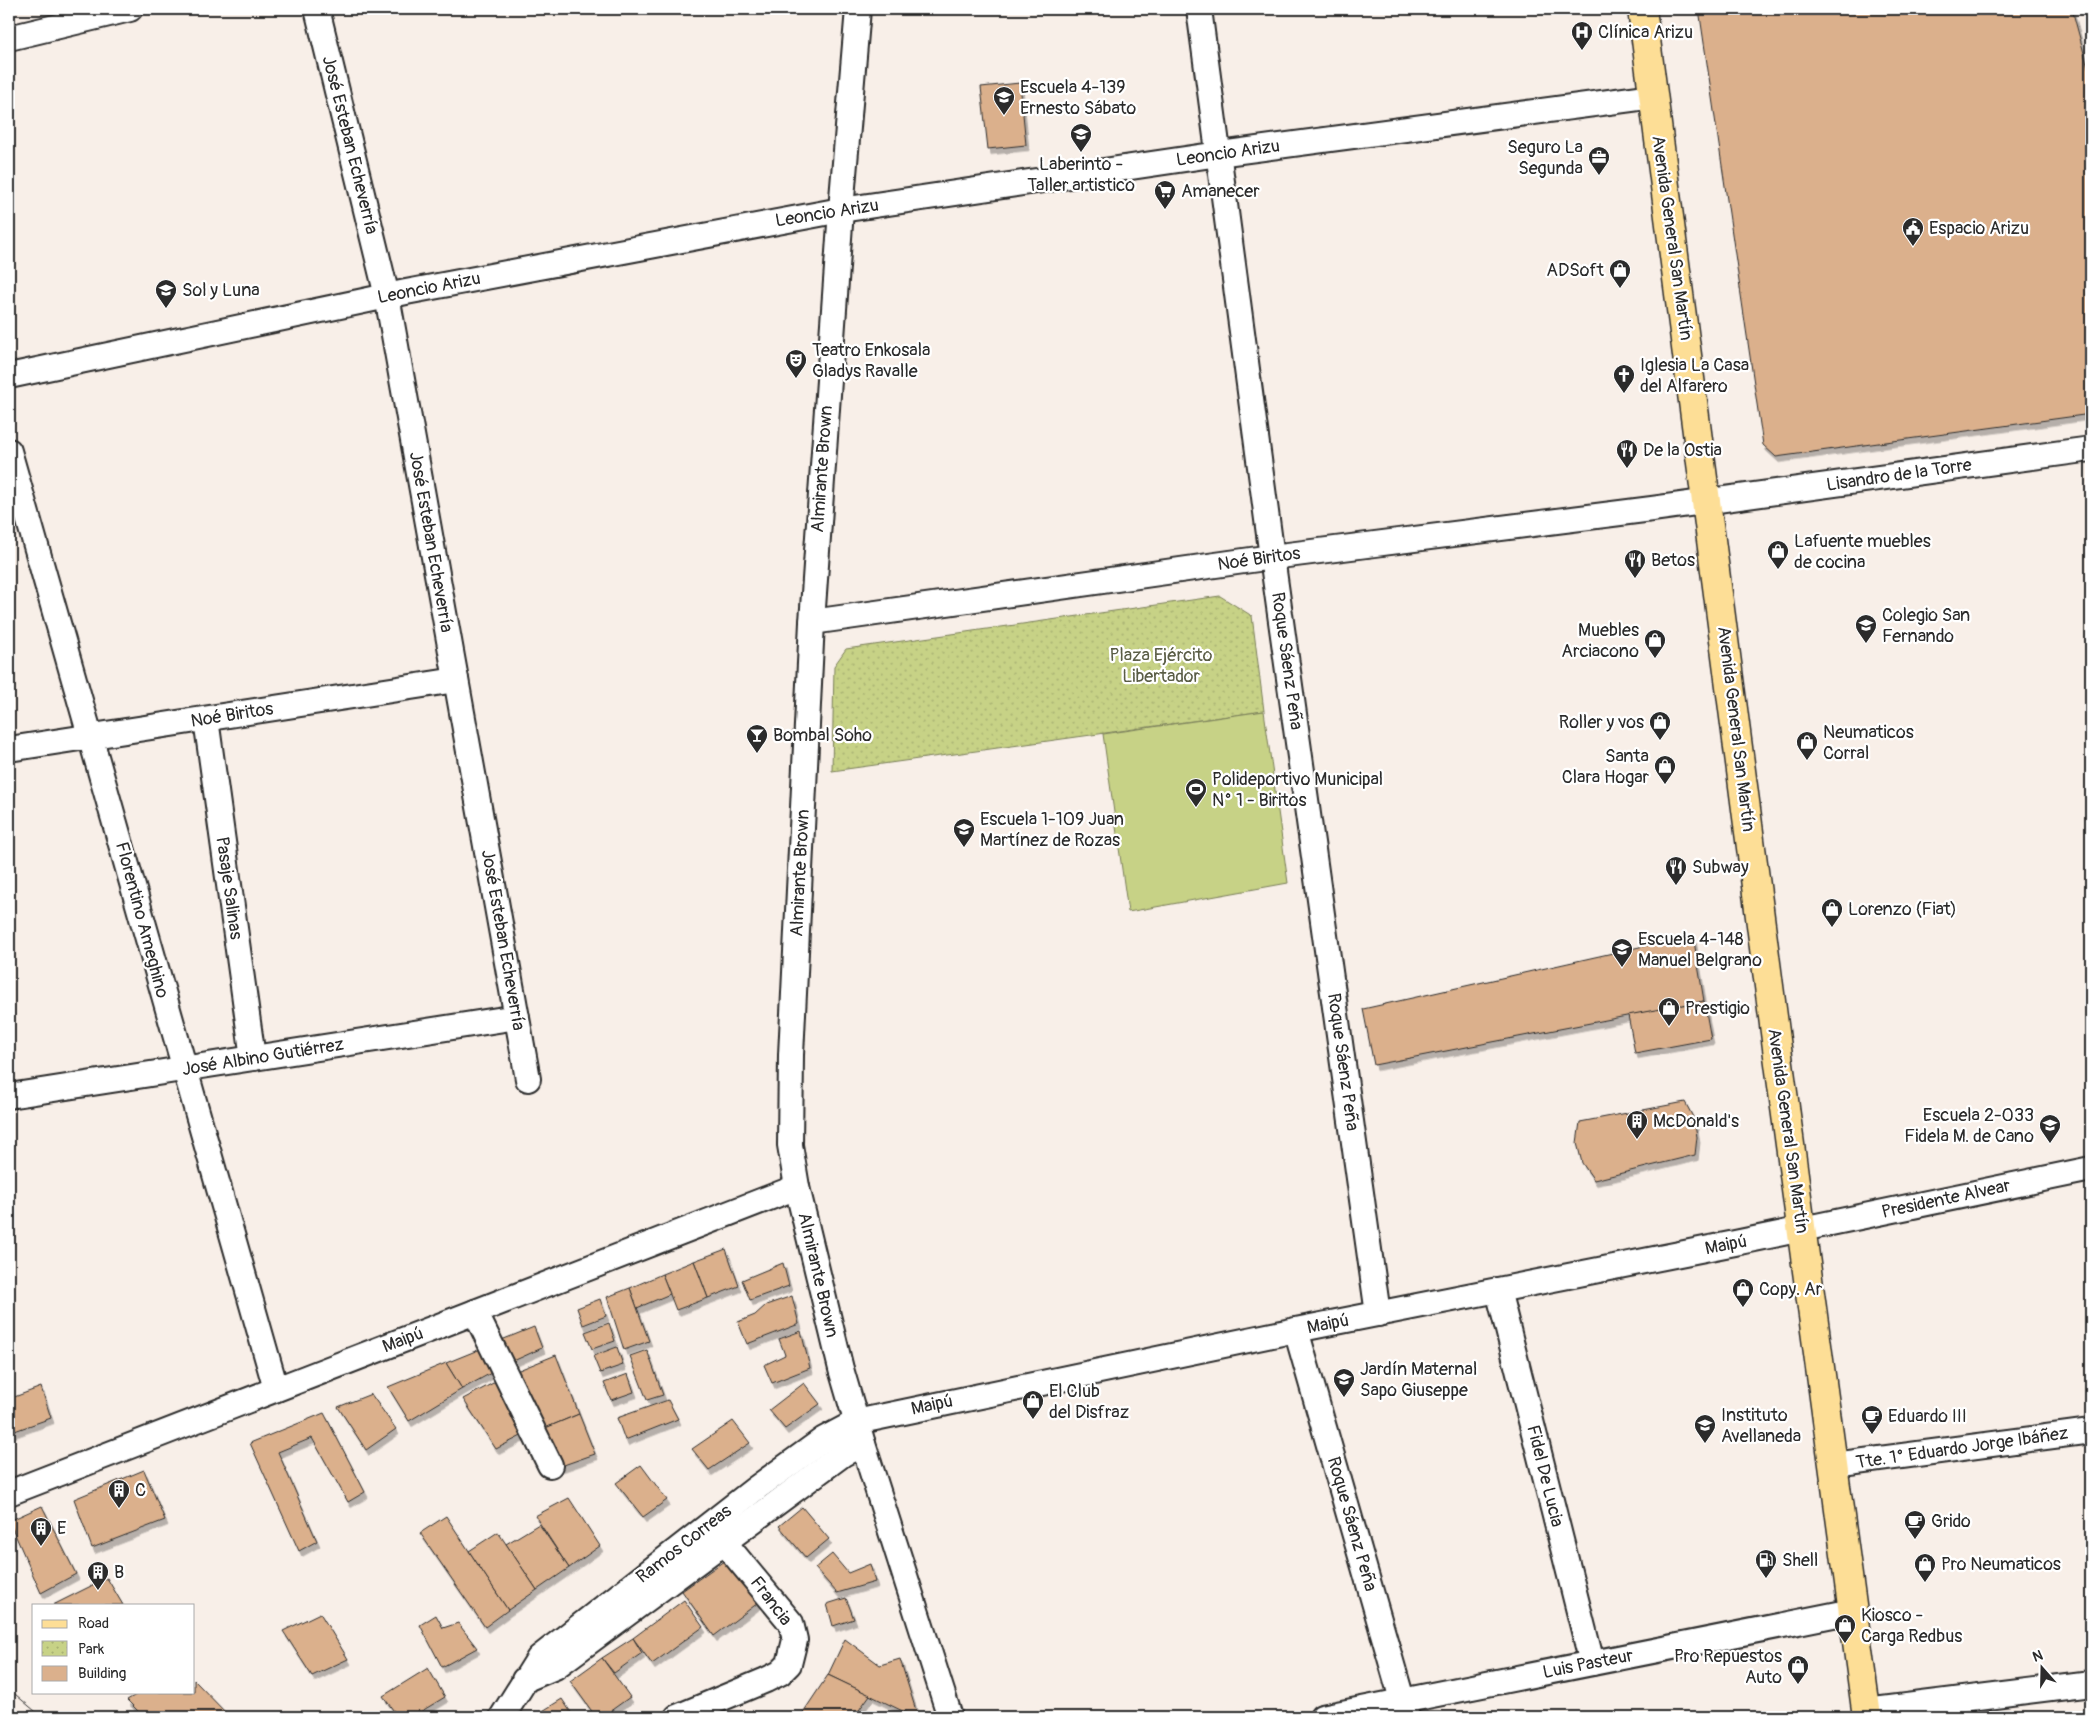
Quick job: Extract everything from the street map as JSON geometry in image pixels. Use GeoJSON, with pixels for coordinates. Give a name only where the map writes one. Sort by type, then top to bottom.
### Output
{"type":"FeatureCollection","features":[{"type":"Feature","properties":{"kind":"main road","name":"Avenida General San Martín"},"geometry":{"type":"LineString","coordinates":[[1642,9],[1801,1229],[1867,1714]]}},
{"type":"Feature","properties":{"kind":"street"},"geometry":{"type":"LineString","coordinates":[[9,38],[130,9]]}},
{"type":"Feature","properties":{"kind":"street","name":"José Esteban Echeverría"},"geometry":{"type":"LineString","coordinates":[[317,9],[387,296],[528,1078]]}},
{"type":"Feature","properties":{"kind":"street","name":"Almirante Brown"},"geometry":{"type":"LineString","coordinates":[[858,9],[841,210],[812,622],[790,1100],[790,1144],[797,1187],[841,1369],[859,1433],[950,1717]]}},
{"type":"Feature","properties":{"kind":"street","name":"Roque Sáenz Peña"},"geometry":{"type":"LineString","coordinates":[[1199,9],[1272,557],[1378,1314]]}},
{"type":"Feature","properties":{"kind":"street","name":"Leoncio Arizu"},"geometry":{"type":"LineString","coordinates":[[9,376],[387,296],[841,210],[1219,154],[1654,96]]}},
{"type":"Feature","properties":{"kind":"street","name":"Lisandro de la Torre"},"geometry":{"type":"LineString","coordinates":[[1707,502],[2091,449]]}},
{"type":"Feature","properties":{"kind":"street","name":"Florentino Ameghino"},"geometry":{"type":"LineString","coordinates":[[9,451],[92,736],[183,1069],[276,1389]]}},
{"type":"Feature","properties":{"kind":"street","name":"Noé Biritos"},"geometry":{"type":"LineString","coordinates":[[812,622],[1272,557],[1707,502]]}},
{"type":"Feature","properties":{"kind":"street","name":"Noé Biritos"},"geometry":{"type":"LineString","coordinates":[[9,749],[456,680]]}},
{"type":"Feature","properties":{"kind":"street","name":"Pasaje Salinas"},"geometry":{"type":"LineString","coordinates":[[206,719],[253,1058]]}},
{"type":"Feature","properties":{"kind":"street","name":"José Albino Gutiérrez"},"geometry":{"type":"LineString","coordinates":[[9,1096],[517,1017]]}},
{"type":"Feature","properties":{"kind":"street","name":"Presidente Alvear"},"geometry":{"type":"LineString","coordinates":[[1801,1229],[2091,1169]]}},
{"type":"Feature","properties":{"kind":"street","name":"Maipú"},"geometry":{"type":"LineString","coordinates":[[9,1493],[797,1187]]}},
{"type":"Feature","properties":{"kind":"street","name":"Maipú"},"geometry":{"type":"LineString","coordinates":[[859,1433],[1296,1330],[1801,1229]]}},
{"type":"Feature","properties":{"kind":"street","name":"Fidel De Lucia"},"geometry":{"type":"LineString","coordinates":[[1498,1290],[1592,1663]]}},
{"type":"Feature","properties":{"kind":"street"},"geometry":{"type":"LineString","coordinates":[[475,1312],[550,1465]]}},
{"type":"Feature","properties":{"kind":"street","name":"Roque Sáenz Peña"},"geometry":{"type":"LineString","coordinates":[[1296,1330],[1406,1709]]}},
{"type":"Feature","properties":{"kind":"street","name":"Tte. 1° Eduardo Jorge Ibáñez"},"geometry":{"type":"LineString","coordinates":[[1834,1465],[2091,1432]]}},
{"type":"Feature","properties":{"kind":"street","name":"Ramos Correas"},"geometry":{"type":"LineString","coordinates":[[524,1680],[555,1667],[842,1454],[859,1433]]}},
{"type":"Feature","properties":{"kind":"street","name":"Ramos Correas"},"geometry":{"type":"LineString","coordinates":[[502,1717],[539,1658],[554,1646],[756,1489],[824,1440],[859,1433]]}},
{"type":"Feature","properties":{"kind":"street","name":"Francia"},"geometry":{"type":"LineString","coordinates":[[678,1717],[766,1680],[780,1673],[789,1664],[795,1640],[791,1622],[724,1542]]}},
{"type":"Feature","properties":{"kind":"street","name":"Luis Pasteur"},"geometry":{"type":"LineString","coordinates":[[1322,1717],[1406,1709],[1592,1663],[1853,1611]]}},
{"type":"Feature","properties":{"kind":"street"},"geometry":{"type":"LineString","coordinates":[[1867,1714],[2091,1682]]}},
{"type":"Feature","properties":{"kind":"green space","name":"Plaza Ejército Libertador"},"geometry":{"type":"Polygon","coordinates":[[[1220,596],[1252,616],[1264,711],[832,771],[834,666],[846,649],[1220,596]]]}},
{"type":"Feature","properties":{"kind":"green space","name":"Polideportivo Municipal N° 1 - Biritos"},"geometry":{"type":"Polygon","coordinates":[[[1264,711],[1288,883],[1128,912],[1103,734],[1264,711]]]}},
{"type":"Feature","properties":{"kind":"building","name":"Espacio Arizu"},"geometry":{"type":"Polygon","coordinates":[[[1699,9],[2072,9],[2091,79],[2091,414],[1776,457],[1763,445],[1699,9]]]}},
{"type":"Feature","properties":{"kind":"building","name":"Escuela 4-139 Ernesto Sábato"},"geometry":{"type":"Polygon","coordinates":[[[1020,83],[1026,145],[988,149],[981,87],[1020,83]]]}},
{"type":"Feature","properties":{"kind":"building","name":"Escuela 4-148 Manuel Belgrano"},"geometry":{"type":"Polygon","coordinates":[[[1693,935],[1704,1001],[1374,1065],[1363,1009],[1693,935]]]}},
{"type":"Feature","properties":{"kind":"building","name":"Prestigio"},"geometry":{"type":"Polygon","coordinates":[[[1704,1001],[1711,1039],[1635,1053],[1628,1015],[1704,1001]]]}},
{"type":"Feature","properties":{"kind":"building","name":"McDonald's"},"geometry":{"type":"Polygon","coordinates":[[[1685,1102],[1694,1119],[1697,1137],[1695,1155],[1594,1180],[1582,1163],[1577,1143],[1580,1122],[1685,1102]]]}},
{"type":"Feature","properties":{"kind":"building"},"geometry":{"type":"Polygon","coordinates":[[[726,1249],[739,1286],[708,1298],[694,1261],[726,1249]]]}},
{"type":"Feature","properties":{"kind":"building"},"geometry":{"type":"Polygon","coordinates":[[[694,1261],[708,1298],[676,1310],[662,1274],[694,1261]]]}},
{"type":"Feature","properties":{"kind":"building"},"geometry":{"type":"Polygon","coordinates":[[[783,1263],[789,1286],[750,1300],[742,1280],[783,1263]]]}},
{"type":"Feature","properties":{"kind":"building"},"geometry":{"type":"Polygon","coordinates":[[[662,1274],[670,1294],[637,1308],[630,1288],[662,1274]]]}},
{"type":"Feature","properties":{"kind":"building"},"geometry":{"type":"Polygon","coordinates":[[[630,1288],[649,1341],[624,1350],[607,1297],[630,1288]]]}},
{"type":"Feature","properties":{"kind":"building"},"geometry":{"type":"Polygon","coordinates":[[[792,1296],[799,1324],[747,1344],[738,1322],[755,1315],[766,1305],[792,1296]]]}},
{"type":"Feature","properties":{"kind":"building"},"geometry":{"type":"Polygon","coordinates":[[[600,1299],[606,1316],[583,1325],[577,1308],[600,1299]]]}},
{"type":"Feature","properties":{"kind":"building"},"geometry":{"type":"Polygon","coordinates":[[[609,1323],[615,1341],[592,1349],[585,1332],[609,1323]]]}},
{"type":"Feature","properties":{"kind":"building"},"geometry":{"type":"Polygon","coordinates":[[[534,1327],[542,1348],[509,1363],[499,1341],[534,1327]]]}},
{"type":"Feature","properties":{"kind":"building"},"geometry":{"type":"Polygon","coordinates":[[[801,1331],[810,1368],[772,1383],[764,1365],[785,1355],[779,1339],[801,1331]]]}},
{"type":"Feature","properties":{"kind":"building"},"geometry":{"type":"Polygon","coordinates":[[[617,1347],[623,1365],[600,1373],[593,1356],[617,1347]]]}},
{"type":"Feature","properties":{"kind":"building"},"geometry":{"type":"Polygon","coordinates":[[[483,1348],[493,1372],[462,1389],[446,1363],[483,1348]]]}},
{"type":"Feature","properties":{"kind":"building"},"geometry":{"type":"Polygon","coordinates":[[[647,1350],[663,1395],[647,1400],[630,1356],[647,1350]]]}},
{"type":"Feature","properties":{"kind":"building"},"geometry":{"type":"Polygon","coordinates":[[[556,1355],[579,1414],[543,1429],[514,1372],[556,1355]]]}},
{"type":"Feature","properties":{"kind":"building"},"geometry":{"type":"Polygon","coordinates":[[[446,1363],[462,1389],[409,1421],[388,1387],[446,1363]]]}},
{"type":"Feature","properties":{"kind":"building"},"geometry":{"type":"Polygon","coordinates":[[[628,1374],[634,1392],[611,1400],[604,1383],[628,1374]]]}},
{"type":"Feature","properties":{"kind":"building"},"geometry":{"type":"Polygon","coordinates":[[[497,1381],[529,1432],[496,1449],[463,1399],[497,1381]]]}},
{"type":"Feature","properties":{"kind":"building"},"geometry":{"type":"Polygon","coordinates":[[[804,1383],[820,1404],[785,1429],[769,1410],[804,1383]]]}},
{"type":"Feature","properties":{"kind":"building"},"geometry":{"type":"Polygon","coordinates":[[[41,1387],[51,1418],[9,1433],[9,1399],[41,1387]]]}},
{"type":"Feature","properties":{"kind":"building"},"geometry":{"type":"Polygon","coordinates":[[[371,1394],[396,1429],[366,1450],[338,1407],[371,1394]]]}},
{"type":"Feature","properties":{"kind":"building"},"geometry":{"type":"Polygon","coordinates":[[[668,1400],[678,1419],[625,1440],[617,1418],[668,1400]]]}},
{"type":"Feature","properties":{"kind":"building"},"geometry":{"type":"Polygon","coordinates":[[[324,1413],[365,1492],[348,1502],[312,1438],[278,1452],[317,1541],[299,1551],[250,1443],[324,1413]]]}},
{"type":"Feature","properties":{"kind":"building"},"geometry":{"type":"Polygon","coordinates":[[[579,1414],[595,1454],[561,1466],[543,1429],[579,1414]]]}},
{"type":"Feature","properties":{"kind":"building"},"geometry":{"type":"Polygon","coordinates":[[[733,1421],[750,1443],[709,1470],[692,1449],[733,1421]]]}},
{"type":"Feature","properties":{"kind":"building"},"geometry":{"type":"Polygon","coordinates":[[[641,1465],[667,1500],[643,1517],[616,1483],[641,1465]]]}},
{"type":"Feature","properties":{"kind":"building","name":"C"},"geometry":{"type":"Polygon","coordinates":[[[144,1470],[165,1520],[92,1548],[74,1499],[144,1470]]]}},
{"type":"Feature","properties":{"kind":"building"},"geometry":{"type":"Polygon","coordinates":[[[569,1498],[600,1546],[569,1568],[535,1516],[569,1498]]]}},
{"type":"Feature","properties":{"kind":"building","name":"E"},"geometry":{"type":"Polygon","coordinates":[[[42,1506],[76,1574],[41,1593],[9,1521],[42,1506]]]}},
{"type":"Feature","properties":{"kind":"building"},"geometry":{"type":"Polygon","coordinates":[[[802,1507],[829,1539],[806,1558],[779,1526],[802,1507]]]}},
{"type":"Feature","properties":{"kind":"building"},"geometry":{"type":"Polygon","coordinates":[[[446,1516],[508,1610],[485,1627],[420,1533],[446,1516]]]}},
{"type":"Feature","properties":{"kind":"building"},"geometry":{"type":"Polygon","coordinates":[[[539,1524],[569,1568],[537,1590],[506,1544],[539,1524]]]}},
{"type":"Feature","properties":{"kind":"building"},"geometry":{"type":"Polygon","coordinates":[[[498,1532],[537,1590],[508,1610],[469,1551],[498,1532]]]}},
{"type":"Feature","properties":{"kind":"building"},"geometry":{"type":"Polygon","coordinates":[[[832,1554],[848,1573],[870,1564],[875,1582],[837,1593],[815,1568],[832,1554]]]}},
{"type":"Feature","properties":{"kind":"building"},"geometry":{"type":"Polygon","coordinates":[[[728,1558],[762,1600],[714,1636],[682,1591],[728,1558]]]}},
{"type":"Feature","properties":{"kind":"building","name":"B"},"geometry":{"type":"Polygon","coordinates":[[[107,1578],[122,1604],[55,1604],[107,1578]]]}},
{"type":"Feature","properties":{"kind":"building"},"geometry":{"type":"Polygon","coordinates":[[[846,1598],[854,1619],[833,1626],[827,1604],[846,1598]]]}},
{"type":"Feature","properties":{"kind":"building"},"geometry":{"type":"Polygon","coordinates":[[[684,1600],[703,1627],[652,1664],[633,1638],[684,1600]]]}},
{"type":"Feature","properties":{"kind":"building"},"geometry":{"type":"Polygon","coordinates":[[[320,1613],[348,1659],[312,1676],[283,1631],[320,1613]]]}},
{"type":"Feature","properties":{"kind":"building"},"geometry":{"type":"Polygon","coordinates":[[[436,1615],[443,1628],[458,1623],[477,1648],[442,1667],[420,1625],[436,1615]]]}},
{"type":"Feature","properties":{"kind":"building"},"geometry":{"type":"Polygon","coordinates":[[[633,1638],[642,1653],[614,1673],[602,1658],[633,1638]]]}},
{"type":"Feature","properties":{"kind":"building"},"geometry":{"type":"Polygon","coordinates":[[[845,1639],[880,1665],[900,1659],[918,1717],[828,1675],[845,1639]]]}},
{"type":"Feature","properties":{"kind":"building"},"geometry":{"type":"Polygon","coordinates":[[[602,1658],[630,1697],[602,1717],[596,1717],[570,1681],[602,1658]]]}},
{"type":"Feature","properties":{"kind":"building"},"geometry":{"type":"Polygon","coordinates":[[[428,1668],[445,1697],[412,1717],[398,1717],[383,1696],[428,1668]]]}},
{"type":"Feature","properties":{"kind":"building"},"geometry":{"type":"Polygon","coordinates":[[[828,1675],[870,1695],[854,1717],[809,1717],[802,1714],[828,1675]]]}},
{"type":"Feature","properties":{"kind":"building"},"geometry":{"type":"Polygon","coordinates":[[[195,1681],[230,1717],[144,1717],[127,1700],[138,1694],[195,1694],[195,1681]]]}},
{"type":"Feature","properties":{"kind":"building"},"geometry":{"type":"Polygon","coordinates":[[[562,1699],[574,1717],[533,1717],[562,1699]]]}},
{"type":"Feature","properties":{"kind":"tram line"},"geometry":{"type":"LineString","coordinates":[[9,1689],[42,1717]]}},
{"type":"Feature","properties":{"kind":"tram line"},"geometry":{"type":"LineString","coordinates":[[9,1708],[19,1717]]}},
{"type":"Feature","properties":{"kind":"place","name":"Clínica Arizu"},"geometry":{"type":"Point","coordinates":[1582,51]}},
{"type":"Feature","properties":{"kind":"place","name":"Escuela 4-139 Ernesto Sábato"},"geometry":{"type":"Point","coordinates":[1004,116]}},
{"type":"Feature","properties":{"kind":"place","name":"Laberinto - Taller artistico"},"geometry":{"type":"Point","coordinates":[1081,153]}},
{"type":"Feature","properties":{"kind":"place","name":"Seguro La Segunda"},"geometry":{"type":"Point","coordinates":[1599,176]}},
{"type":"Feature","properties":{"kind":"place","name":"Amanecer"},"geometry":{"type":"Point","coordinates":[1165,210]}},
{"type":"Feature","properties":{"kind":"place","name":"Espacio Arizu"},"geometry":{"type":"Point","coordinates":[1913,247]}},
{"type":"Feature","properties":{"kind":"place","name":"ADSoft"},"geometry":{"type":"Point","coordinates":[1620,289]}},
{"type":"Feature","properties":{"kind":"place","name":"Sol y Luna"},"geometry":{"type":"Point","coordinates":[166,309]}},
{"type":"Feature","properties":{"kind":"place","name":"Teatro Enkosala Gladys Ravalle"},"geometry":{"type":"Point","coordinates":[796,379]}},
{"type":"Feature","properties":{"kind":"place","name":"Iglesia La Casa del Alfarero"},"geometry":{"type":"Point","coordinates":[1624,394]}},
{"type":"Feature","properties":{"kind":"place","name":"De la Ostia"},"geometry":{"type":"Point","coordinates":[1627,469]}},
{"type":"Feature","properties":{"kind":"place","name":"Lafuente muebles de cocina"},"geometry":{"type":"Point","coordinates":[1778,570]}},
{"type":"Feature","properties":{"kind":"place","name":"Betos"},"geometry":{"type":"Point","coordinates":[1635,579]}},
{"type":"Feature","properties":{"kind":"place","name":"Colegio San Fernando"},"geometry":{"type":"Point","coordinates":[1866,644]}},
{"type":"Feature","properties":{"kind":"place","name":"Muebles Arciacono"},"geometry":{"type":"Point","coordinates":[1655,659]}},
{"type":"Feature","properties":{"kind":"place","name":"Roller y vos"},"geometry":{"type":"Point","coordinates":[1660,741]}},
{"type":"Feature","properties":{"kind":"place","name":"Bombal Soho"},"geometry":{"type":"Point","coordinates":[757,754]}},
{"type":"Feature","properties":{"kind":"place","name":"Neumaticos Corral"},"geometry":{"type":"Point","coordinates":[1807,761]}},
{"type":"Feature","properties":{"kind":"place","name":"Santa Clara Hogar"},"geometry":{"type":"Point","coordinates":[1665,785]}},
{"type":"Feature","properties":{"kind":"place","name":"Polideportivo Municipal N° 1 - Biritos"},"geometry":{"type":"Point","coordinates":[1196,808]}},
{"type":"Feature","properties":{"kind":"place","name":"Escuela 1-109 Juan Martínez de Rozas"},"geometry":{"type":"Point","coordinates":[964,848]}},
{"type":"Feature","properties":{"kind":"place","name":"Subway"},"geometry":{"type":"Point","coordinates":[1676,886]}},
{"type":"Feature","properties":{"kind":"place","name":"Lorenzo (Fiat)"},"geometry":{"type":"Point","coordinates":[1832,928]}},
{"type":"Feature","properties":{"kind":"place","name":"Escuela 4-148 Manuel Belgrano"},"geometry":{"type":"Point","coordinates":[1622,968]}},
{"type":"Feature","properties":{"kind":"place","name":"Prestigio"},"geometry":{"type":"Point","coordinates":[1669,1027]}},
{"type":"Feature","properties":{"kind":"place","name":"McDonald's"},"geometry":{"type":"Point","coordinates":[1637,1140]}},
{"type":"Feature","properties":{"kind":"place","name":"Escuela 2-033 Fidela M. de Cano"},"geometry":{"type":"Point","coordinates":[2050,1144]}},
{"type":"Feature","properties":{"kind":"place","name":"Copy. Ar"},"geometry":{"type":"Point","coordinates":[1743,1308]}},
{"type":"Feature","properties":{"kind":"place","name":"Jardín Maternal Sapo Giuseppe"},"geometry":{"type":"Point","coordinates":[1344,1398]}},
{"type":"Feature","properties":{"kind":"place","name":"El Club del Disfraz"},"geometry":{"type":"Point","coordinates":[1033,1420]}},
{"type":"Feature","properties":{"kind":"place","name":"Eduardo III"},"geometry":{"type":"Point","coordinates":[1872,1435]}},
{"type":"Feature","properties":{"kind":"place","name":"Instituto Avellaneda"},"geometry":{"type":"Point","coordinates":[1705,1444]}},
{"type":"Feature","properties":{"kind":"place","name":"C"},"geometry":{"type":"Point","coordinates":[119,1509]}},
{"type":"Feature","properties":{"kind":"place","name":"Grido"},"geometry":{"type":"Point","coordinates":[1915,1540]}},
{"type":"Feature","properties":{"kind":"place","name":"E"},"geometry":{"type":"Point","coordinates":[41,1547]}},
{"type":"Feature","properties":{"kind":"place","name":"Shell"},"geometry":{"type":"Point","coordinates":[1766,1579]}},
{"type":"Feature","properties":{"kind":"place","name":"Pro Neumaticos"},"geometry":{"type":"Point","coordinates":[1925,1583]}},
{"type":"Feature","properties":{"kind":"place","name":"B"},"geometry":{"type":"Point","coordinates":[98,1591]}},
{"type":"Feature","properties":{"kind":"place","name":"Kiosco - Carga Redbus"},"geometry":{"type":"Point","coordinates":[1845,1644]}},
{"type":"Feature","properties":{"kind":"place","name":"Pro Repuestos Auto"},"geometry":{"type":"Point","coordinates":[1798,1685]}}]}
